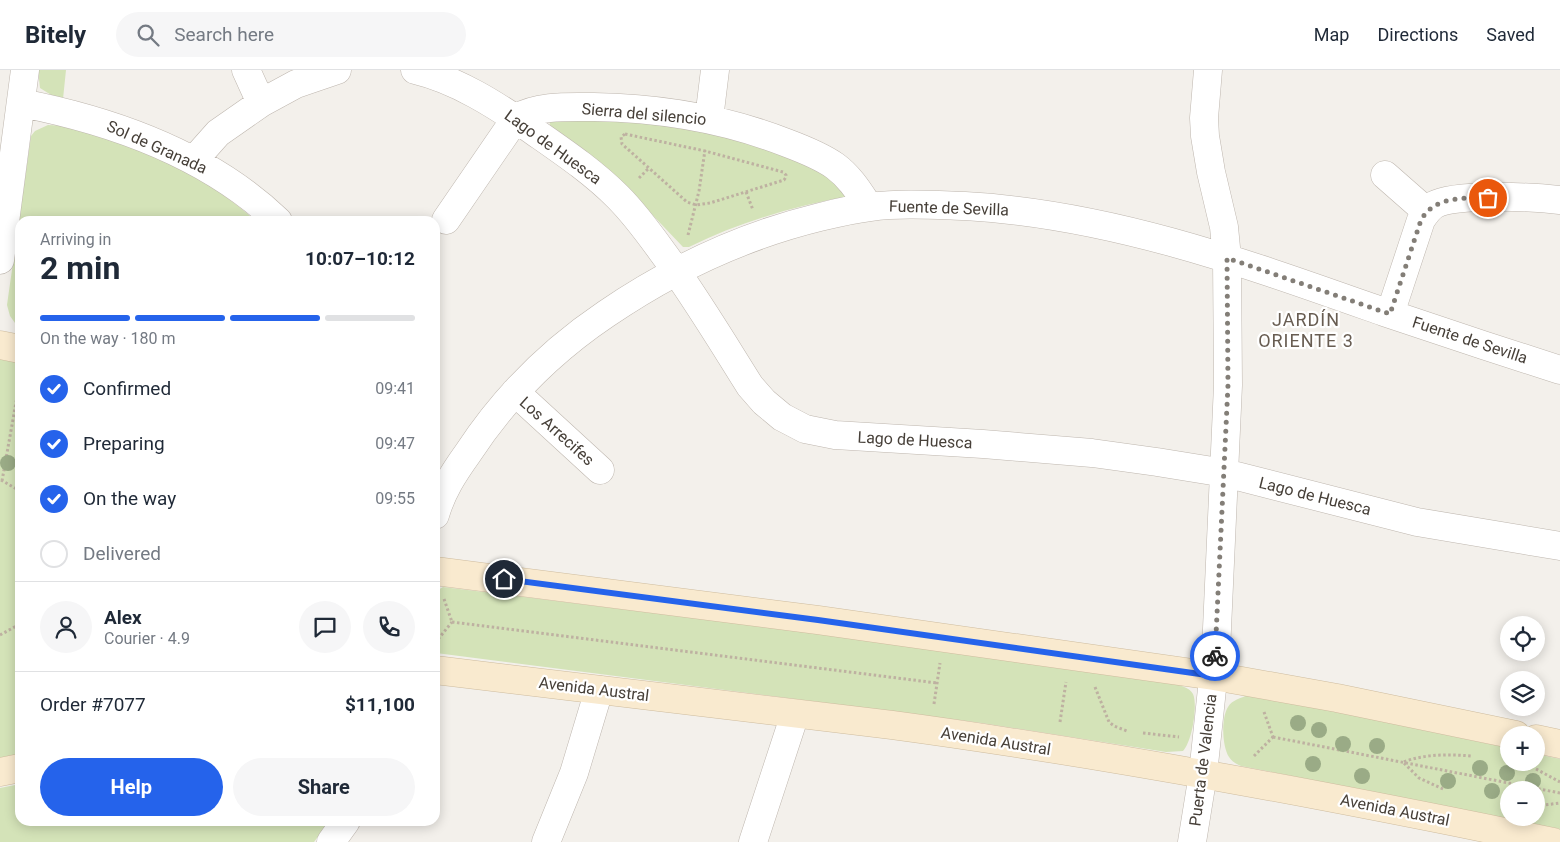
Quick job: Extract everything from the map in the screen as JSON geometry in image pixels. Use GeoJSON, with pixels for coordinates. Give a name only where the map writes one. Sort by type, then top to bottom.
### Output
{"type":"FeatureCollection","features":[{"type":"Feature","properties":{"kind":"main road"},"geometry":{"type":"LineString","coordinates":[[0,345],[15,348]]}},
{"type":"Feature","properties":{"kind":"main road"},"geometry":{"type":"LineString","coordinates":[[440,581],[818,620],[1214,676],[1337,698],[1500,732]]}},
{"type":"Feature","properties":{"kind":"main road","name":"Avenida Austral"},"geometry":{"type":"LineString","coordinates":[[440,671],[979,738],[1339,798],[1552,842]]}},
{"type":"Feature","properties":{"kind":"main road"},"geometry":{"type":"LineString","coordinates":[[1545,741],[1560,744]]}},
{"type":"Feature","properties":{"kind":"main road"},"geometry":{"type":"LineString","coordinates":[[0,772],[15,769]]}},
{"type":"Feature","properties":{"kind":"street"},"geometry":{"type":"LineString","coordinates":[[0,260],[24,70]]}},
{"type":"Feature","properties":{"kind":"street"},"geometry":{"type":"LineString","coordinates":[[246,70],[261,104]]}},
{"type":"Feature","properties":{"kind":"street"},"geometry":{"type":"LineString","coordinates":[[194,160],[218,133],[261,104],[296,84],[337,70]]}},
{"type":"Feature","properties":{"kind":"street","name":"Lago de Huesca"},"geometry":{"type":"LineString","coordinates":[[414,70],[455,84],[476,94],[516,118],[591,171],[614,193],[649,233],[677,271],[750,386],[764,402],[782,417],[805,429],[836,435],[1092,453],[1225,473],[1417,522],[1560,546]]}},
{"type":"Feature","properties":{"kind":"street"},"geometry":{"type":"LineString","coordinates":[[709,119],[715,70]]}},
{"type":"Feature","properties":{"kind":"street","name":"Puerta de Valencia"},"geometry":{"type":"LineString","coordinates":[[1192,842],[1203,774],[1214,676],[1225,473],[1228,375],[1227,258],[1224,227],[1205,136],[1204,118],[1208,70]]}},
{"type":"Feature","properties":{"kind":"street","name":"Sol de Granada"},"geometry":{"type":"LineString","coordinates":[[21,103],[66,112],[119,128],[194,160],[226,179],[272,216]]}},
{"type":"Feature","properties":{"kind":"street","name":"Sierra del silencio"},"geometry":{"type":"LineString","coordinates":[[516,118],[526,112],[539,109],[581,107],[632,109],[709,119],[768,135],[822,159],[846,175],[869,207]]}},
{"type":"Feature","properties":{"kind":"street"},"geometry":{"type":"LineString","coordinates":[[446,220],[516,118]]}},
{"type":"Feature","properties":{"kind":"street"},"geometry":{"type":"LineString","coordinates":[[1386,175],[1426,211]]}},
{"type":"Feature","properties":{"kind":"street"},"geometry":{"type":"LineString","coordinates":[[1390,314],[1421,220],[1426,211],[1434,205],[1472,198],[1560,200]]}},
{"type":"Feature","properties":{"kind":"street","name":"Fuente de Sevilla"},"geometry":{"type":"LineString","coordinates":[[440,499],[449,480],[480,434],[515,392],[539,366],[592,323],[677,271],[709,255],[762,233],[869,207],[902,204],[985,207],[1040,214],[1164,239],[1227,258],[1560,370]]}},
{"type":"Feature","properties":{"kind":"street","name":"Los Arrecifes"},"geometry":{"type":"LineString","coordinates":[[515,392],[600,470]]}},
{"type":"Feature","properties":{"kind":"street"},"geometry":{"type":"LineString","coordinates":[[546,842],[574,773],[599,690]]}},
{"type":"Feature","properties":{"kind":"street"},"geometry":{"type":"LineString","coordinates":[[754,842],[795,714]]}},
{"type":"Feature","properties":{"kind":"street"},"geometry":{"type":"LineString","coordinates":[[331,842],[342,826]]}},
{"type":"Feature","properties":{"kind":"path"},"geometry":{"type":"LineString","coordinates":[[677,271],[696,205],[709,119]]}},
{"type":"Feature","properties":{"kind":"path"},"geometry":{"type":"LineString","coordinates":[[625,134],[630,134],[705,151],[783,172],[786,174],[786,177],[784,180],[710,203],[696,205],[687,202],[622,144],[621,137],[625,134]]}},
{"type":"Feature","properties":{"kind":"path"},"geometry":{"type":"LineString","coordinates":[[15,406],[1,480],[15,488]]}},
{"type":"Feature","properties":{"kind":"path"},"geometry":{"type":"LineString","coordinates":[[440,584],[452,622]]}},
{"type":"Feature","properties":{"kind":"path"},"geometry":{"type":"LineString","coordinates":[[440,637],[452,622]]}},
{"type":"Feature","properties":{"kind":"path"},"geometry":{"type":"LineString","coordinates":[[452,622],[937,683]]}},
{"type":"Feature","properties":{"kind":"path"},"geometry":{"type":"LineString","coordinates":[[0,635],[15,627]]}},
{"type":"Feature","properties":{"kind":"path"},"geometry":{"type":"LineString","coordinates":[[933,712],[940,658]]}},
{"type":"Feature","properties":{"kind":"path"},"geometry":{"type":"LineString","coordinates":[[1059,729],[1066,676]]}},
{"type":"Feature","properties":{"kind":"path"},"geometry":{"type":"LineString","coordinates":[[1093,684],[1109,722],[1130,732]]}},
{"type":"Feature","properties":{"kind":"path"},"geometry":{"type":"LineString","coordinates":[[1140,733],[1184,738]]}},
{"type":"Feature","properties":{"kind":"path"},"geometry":{"type":"LineString","coordinates":[[1274,737],[1560,793]]}},
{"type":"Feature","properties":{"kind":"path"},"geometry":{"type":"LineString","coordinates":[[1403,762],[1413,758],[1436,755],[1477,757]]}},
{"type":"Feature","properties":{"kind":"path"},"geometry":{"type":"LineString","coordinates":[[1403,762],[1419,778],[1447,791]]}},
{"type":"Feature","properties":{"kind":"path"},"geometry":{"type":"LineString","coordinates":[[1540,771],[1560,782]]}},
{"type":"Feature","properties":{"kind":"path"},"geometry":{"type":"LineString","coordinates":[[1545,805],[1560,803]]}},
{"type":"Feature","properties":{"kind":"green space"},"geometry":{"type":"Polygon","coordinates":[[[38,70],[66,70],[63,99],[56,98],[40,88],[38,70]]]}},
{"type":"Feature","properties":{"kind":"green space"},"geometry":{"type":"Polygon","coordinates":[[[549,117],[690,123],[814,163],[850,196],[768,216],[728,230],[689,247],[683,247],[621,182],[554,132],[550,125],[549,117]]]}},
{"type":"Feature","properties":{"kind":"green space"},"geometry":{"type":"Polygon","coordinates":[[[48,125],[62,126],[107,137],[153,155],[198,178],[250,216],[20,216],[31,136],[35,131],[48,125]]]}},
{"type":"Feature","properties":{"kind":"green space"},"geometry":{"type":"Polygon","coordinates":[[[15,249],[15,323],[10,316],[7,305],[15,249]]]}},
{"type":"Feature","properties":{"kind":"green space"},"geometry":{"type":"Polygon","coordinates":[[[0,359],[15,362],[15,755],[0,758],[0,359]]]}},
{"type":"Feature","properties":{"kind":"green space"},"geometry":{"type":"Polygon","coordinates":[[[443,587],[799,631],[1172,683],[1186,688],[1193,694],[1195,706],[1193,723],[1189,740],[1183,751],[1166,752],[982,723],[440,654],[440,589],[443,587]]]}},
{"type":"Feature","properties":{"kind":"green space"},"geometry":{"type":"Polygon","coordinates":[[[1248,695],[1265,697],[1500,746],[1500,771],[1545,771],[1545,756],[1560,759],[1560,829],[1545,826],[1545,781],[1500,781],[1500,817],[1241,766],[1229,757],[1224,739],[1224,718],[1234,701],[1248,695]]]}},
{"type":"Feature","properties":{"kind":"green space"},"geometry":{"type":"Polygon","coordinates":[[[15,785],[15,826],[326,826],[314,842],[0,842],[0,788],[15,785]]]}},
{"type":"Feature","properties":{"kind":"way so far"},"geometry":{"type":"LineString","coordinates":[[1215,656],[1228,385],[1229,298],[1227,258],[1390,314],[1421,220],[1426,211],[1434,205],[1444,202],[1488,198]]}},
{"type":"Feature","properties":{"kind":"district","name":"JARDÍN ORIENTE 3"},"geometry":{"type":"Point","coordinates":[1306,329]}},
{"type":"Feature","properties":{"kind":"route"},"geometry":{"type":"LineString","coordinates":[[504,579],[818,620],[1214,676],[1215,656]]}}]}
